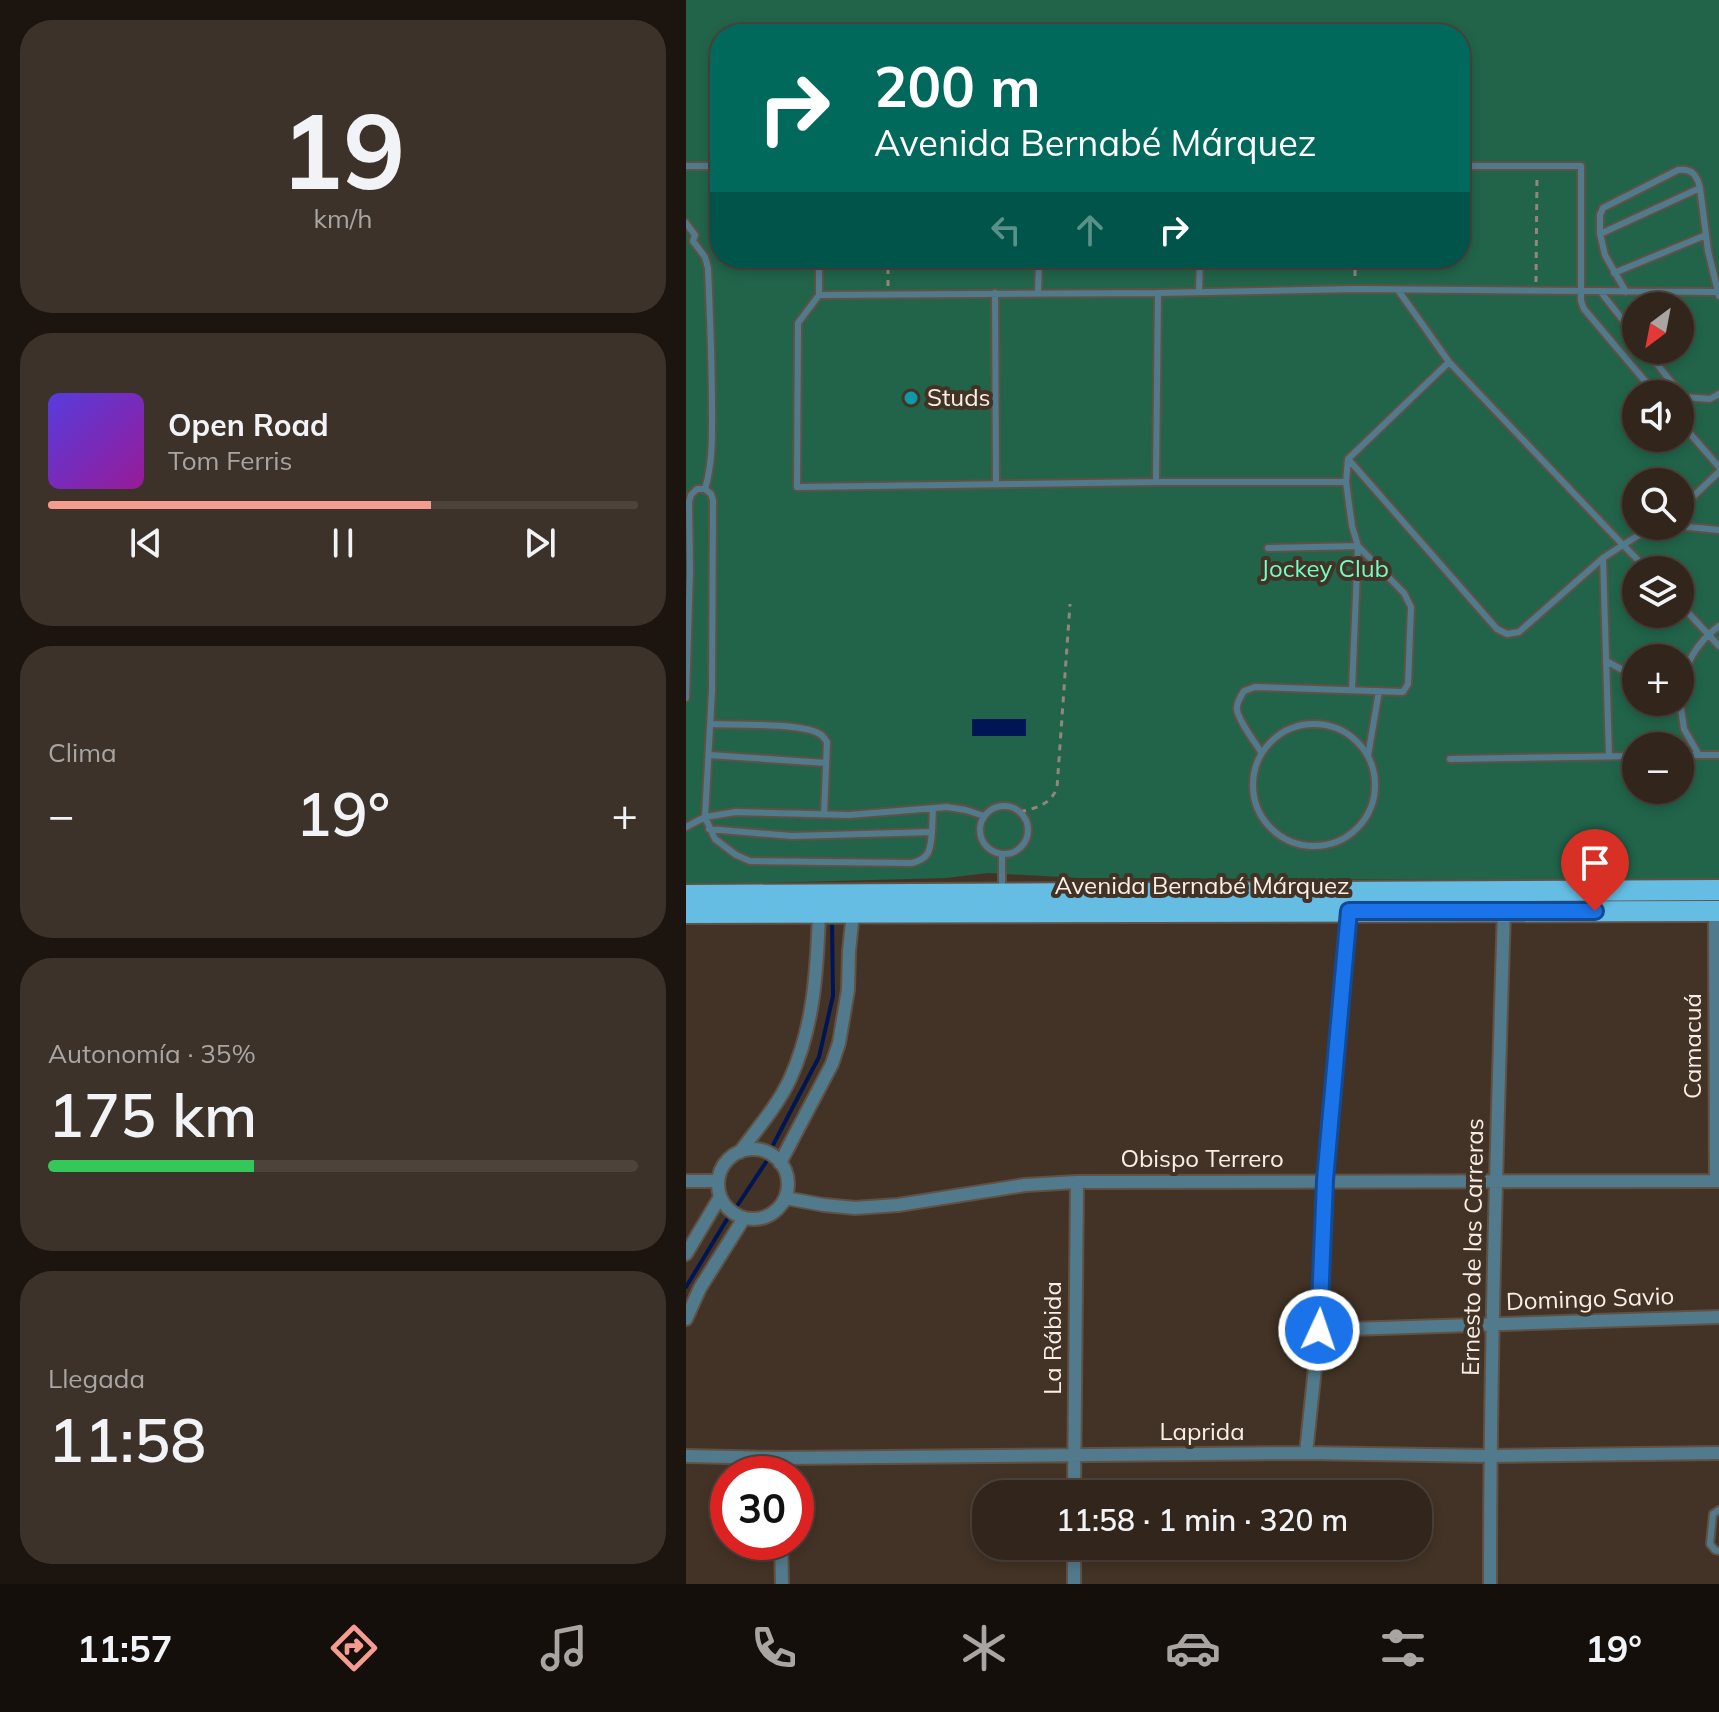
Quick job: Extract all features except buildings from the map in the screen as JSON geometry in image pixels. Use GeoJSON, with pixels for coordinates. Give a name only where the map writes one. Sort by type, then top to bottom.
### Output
{"type":"FeatureCollection","features":[{"type":"Feature","properties":{"kind":"main road","name":"Avenida Bernabé Márquez"},"geometry":{"type":"LineString","coordinates":[[686,913],[853,913],[1002,903],[1719,890]]}},
{"type":"Feature","properties":{"kind":"main road","name":"Avenida Bernabé Márquez"},"geometry":{"type":"LineString","coordinates":[[686,895],[1349,911],[1717,911]]}},
{"type":"Feature","properties":{"kind":"street","name":"Ernesto de las Carreras"},"geometry":{"type":"LineString","coordinates":[[1490,1584],[1490,1456],[1504,910]]}},
{"type":"Feature","properties":{"kind":"street"},"geometry":{"type":"LineString","coordinates":[[1306,1453],[1319,1330],[1325,1180],[1349,911]]}},
{"type":"Feature","properties":{"kind":"street","name":"Camacuá"},"geometry":{"type":"LineString","coordinates":[[1717,911],[1717,1181]]}},
{"type":"Feature","properties":{"kind":"street"},"geometry":{"type":"LineString","coordinates":[[740,1152],[789,1082],[805,1042],[813,1003],[819,913]]}},
{"type":"Feature","properties":{"kind":"street"},"geometry":{"type":"LineString","coordinates":[[780,1163],[832,1064],[839,1043],[848,990],[853,913]]}},
{"type":"Feature","properties":{"kind":"street"},"geometry":{"type":"LineString","coordinates":[[751,1149],[772,1155],[780,1163],[787,1180],[785,1198],[773,1213],[754,1219],[744,1218],[726,1207],[720,1197],[718,1181],[725,1163],[732,1156],[751,1149]]}},
{"type":"Feature","properties":{"kind":"street"},"geometry":{"type":"LineString","coordinates":[[686,1181],[718,1181]]}},
{"type":"Feature","properties":{"kind":"street","name":"Obispo Terrero"},"geometry":{"type":"LineString","coordinates":[[785,1198],[855,1208],[898,1205],[1025,1185],[1077,1182],[1717,1181]]}},
{"type":"Feature","properties":{"kind":"street","name":"La Rábida"},"geometry":{"type":"LineString","coordinates":[[1074,1480],[1077,1182]]}},
{"type":"Feature","properties":{"kind":"street"},"geometry":{"type":"LineString","coordinates":[[686,1254],[720,1197]]}},
{"type":"Feature","properties":{"kind":"street"},"geometry":{"type":"LineString","coordinates":[[686,1319],[700,1288],[744,1218]]}},
{"type":"Feature","properties":{"kind":"street","name":"Domingo Savio"},"geometry":{"type":"LineString","coordinates":[[1319,1330],[1719,1317]]}},
{"type":"Feature","properties":{"kind":"street","name":"Laprida"},"geometry":{"type":"LineString","coordinates":[[814,1458],[1719,1453]]}},
{"type":"Feature","properties":{"kind":"street","name":"Laprida"},"geometry":{"type":"LineString","coordinates":[[686,1456],[710,1457]]}},
{"type":"Feature","properties":{"kind":"street"},"geometry":{"type":"LineString","coordinates":[[781,1560],[782,1584]]}},
{"type":"Feature","properties":{"kind":"street"},"geometry":{"type":"LineString","coordinates":[[1074,1560],[1074,1584]]}},
{"type":"Feature","properties":{"kind":"lane"},"geometry":{"type":"LineString","coordinates":[[686,166],[710,166]]}},
{"type":"Feature","properties":{"kind":"lane"},"geometry":{"type":"LineString","coordinates":[[1470,166],[1581,166],[1581,301],[1584,309],[1644,380]]}},
{"type":"Feature","properties":{"kind":"lane"},"geometry":{"type":"LineString","coordinates":[[1626,292],[1605,255],[1600,234],[1603,208],[1678,170],[1686,169],[1698,179],[1719,293],[1694,293]]}},
{"type":"Feature","properties":{"kind":"lane"},"geometry":{"type":"LineString","coordinates":[[1600,234],[1700,188]]}},
{"type":"Feature","properties":{"kind":"lane"},"geometry":{"type":"LineString","coordinates":[[686,223],[695,235],[686,247]]}},
{"type":"Feature","properties":{"kind":"lane"},"geometry":{"type":"LineString","coordinates":[[1614,273],[1706,235]]}},
{"type":"Feature","properties":{"kind":"lane"},"geometry":{"type":"LineString","coordinates":[[693,241],[705,257],[708,268],[712,406],[711,469],[705,489]]}},
{"type":"Feature","properties":{"kind":"lane"},"geometry":{"type":"LineString","coordinates":[[819,268],[819,295],[798,323],[797,487],[1346,482]]}},
{"type":"Feature","properties":{"kind":"lane"},"geometry":{"type":"LineString","coordinates":[[1038,293],[1039,268]]}},
{"type":"Feature","properties":{"kind":"lane"},"geometry":{"type":"LineString","coordinates":[[1199,292],[1200,268]]}},
{"type":"Feature","properties":{"kind":"lane"},"geometry":{"type":"LineString","coordinates":[[819,295],[1355,289],[1626,292]]}},
{"type":"Feature","properties":{"kind":"lane"},"geometry":{"type":"LineString","coordinates":[[1398,290],[1449,362],[1634,556]]}},
{"type":"Feature","properties":{"kind":"lane"},"geometry":{"type":"LineString","coordinates":[[1600,291],[1622,319]]}},
{"type":"Feature","properties":{"kind":"lane"},"geometry":{"type":"LineString","coordinates":[[995,293],[996,484]]}},
{"type":"Feature","properties":{"kind":"lane"},"geometry":{"type":"LineString","coordinates":[[1156,482],[1158,293]]}},
{"type":"Feature","properties":{"kind":"lane"},"geometry":{"type":"LineString","coordinates":[[1352,690],[1358,546],[1346,482],[1348,459],[1449,362]]}},
{"type":"Feature","properties":{"kind":"lane"},"geometry":{"type":"LineString","coordinates":[[1694,398],[1710,399],[1719,394]]}},
{"type":"Feature","properties":{"kind":"lane"},"geometry":{"type":"LineString","coordinates":[[1694,439],[1719,470],[1694,495]]}},
{"type":"Feature","properties":{"kind":"lane"},"geometry":{"type":"LineString","coordinates":[[1348,459],[1502,632],[1519,632],[1603,558],[1631,540]]}},
{"type":"Feature","properties":{"kind":"lane"},"geometry":{"type":"LineString","coordinates":[[686,698],[689,502],[697,489],[705,489],[713,500],[711,724],[705,817],[715,839],[750,861],[912,863],[925,858],[930,850],[933,808]]}},
{"type":"Feature","properties":{"kind":"lane"},"geometry":{"type":"LineString","coordinates":[[1694,528],[1719,530]]}},
{"type":"Feature","properties":{"kind":"lane"},"geometry":{"type":"LineString","coordinates":[[1261,752],[1237,710],[1244,691],[1255,687],[1403,692],[1407,688],[1411,607],[1404,593],[1358,546],[1268,548]]}},
{"type":"Feature","properties":{"kind":"lane"},"geometry":{"type":"LineString","coordinates":[[1603,558],[1609,756]]}},
{"type":"Feature","properties":{"kind":"lane"},"geometry":{"type":"LineString","coordinates":[[1694,619],[1719,646]]}},
{"type":"Feature","properties":{"kind":"lane"},"geometry":{"type":"LineString","coordinates":[[1694,651],[1719,626]]}},
{"type":"Feature","properties":{"kind":"lane"},"geometry":{"type":"LineString","coordinates":[[1606,661],[1622,670]]}},
{"type":"Feature","properties":{"kind":"lane"},"geometry":{"type":"LineString","coordinates":[[1368,756],[1379,691]]}},
{"type":"Feature","properties":{"kind":"lane"},"geometry":{"type":"LineString","coordinates":[[1682,716],[1684,729],[1699,755]]}},
{"type":"Feature","properties":{"kind":"lane"},"geometry":{"type":"LineString","coordinates":[[711,724],[797,728],[818,733],[827,742],[824,815]]}},
{"type":"Feature","properties":{"kind":"lane"},"geometry":{"type":"LineString","coordinates":[[1316,724],[1337,728],[1355,740],[1368,756],[1374,777],[1374,798],[1366,818],[1351,834],[1333,844],[1311,847],[1291,842],[1272,831],[1259,814],[1253,793],[1253,772],[1261,752],[1276,737],[1294,726],[1316,724]]}},
{"type":"Feature","properties":{"kind":"lane"},"geometry":{"type":"LineString","coordinates":[[709,755],[826,763]]}},
{"type":"Feature","properties":{"kind":"lane"},"geometry":{"type":"LineString","coordinates":[[1694,755],[1719,755]]}},
{"type":"Feature","properties":{"kind":"lane"},"geometry":{"type":"LineString","coordinates":[[1450,759],[1622,756]]}},
{"type":"Feature","properties":{"kind":"lane"},"geometry":{"type":"LineString","coordinates":[[1005,806],[1020,812],[1027,826],[1026,841],[1016,851],[1002,855],[989,850],[980,837],[984,816],[990,810],[1005,806]]}},
{"type":"Feature","properties":{"kind":"lane"},"geometry":{"type":"LineString","coordinates":[[686,827],[705,817],[736,812],[872,814],[947,807],[984,816]]}},
{"type":"Feature","properties":{"kind":"lane"},"geometry":{"type":"LineString","coordinates":[[709,829],[792,836],[932,832]]}},
{"type":"Feature","properties":{"kind":"lane"},"geometry":{"type":"LineString","coordinates":[[1002,855],[1002,903]]}},
{"type":"Feature","properties":{"kind":"lane"},"geometry":{"type":"LineString","coordinates":[[1719,1510],[1713,1514],[1715,1530],[1710,1544],[1719,1551]]}},
{"type":"Feature","properties":{"kind":"path"},"geometry":{"type":"LineString","coordinates":[[1536,291],[1537,166]]}},
{"type":"Feature","properties":{"kind":"path"},"geometry":{"type":"LineString","coordinates":[[888,268],[888,294]]}},
{"type":"Feature","properties":{"kind":"path"},"geometry":{"type":"LineString","coordinates":[[1355,268],[1355,289]]}},
{"type":"Feature","properties":{"kind":"path"},"geometry":{"type":"LineString","coordinates":[[1020,812],[1049,801],[1057,788],[1070,604]]}},
{"type":"Feature","properties":{"kind":"green space","name":"Jockey Club"},"geometry":{"type":"Polygon","coordinates":[[[686,0],[1719,0],[1719,881],[1080,878],[988,873],[946,878],[686,885],[686,0]]]}},
{"type":"Feature","properties":{"kind":"shaded area"},"geometry":{"type":"Polygon","coordinates":[[[972,719],[1026,719],[1026,736],[972,736],[972,719]]]}},
{"type":"Feature","properties":{"kind":"waterway"},"geometry":{"type":"LineString","coordinates":[[772,1147],[819,1057],[833,996],[832,919]]}},
{"type":"Feature","properties":{"kind":"waterway"},"geometry":{"type":"LineString","coordinates":[[737,1206],[766,1162]]}},
{"type":"Feature","properties":{"kind":"waterway"},"geometry":{"type":"LineString","coordinates":[[686,1287],[729,1216]]}},
{"type":"Feature","properties":{"kind":"place","name":"Studs"},"geometry":{"type":"Point","coordinates":[911,398]}},
{"type":"Feature","properties":{"kind":"route"},"geometry":{"type":"LineString","coordinates":[[1319,1330],[1325,1180],[1349,911],[1595,911]]}}]}
